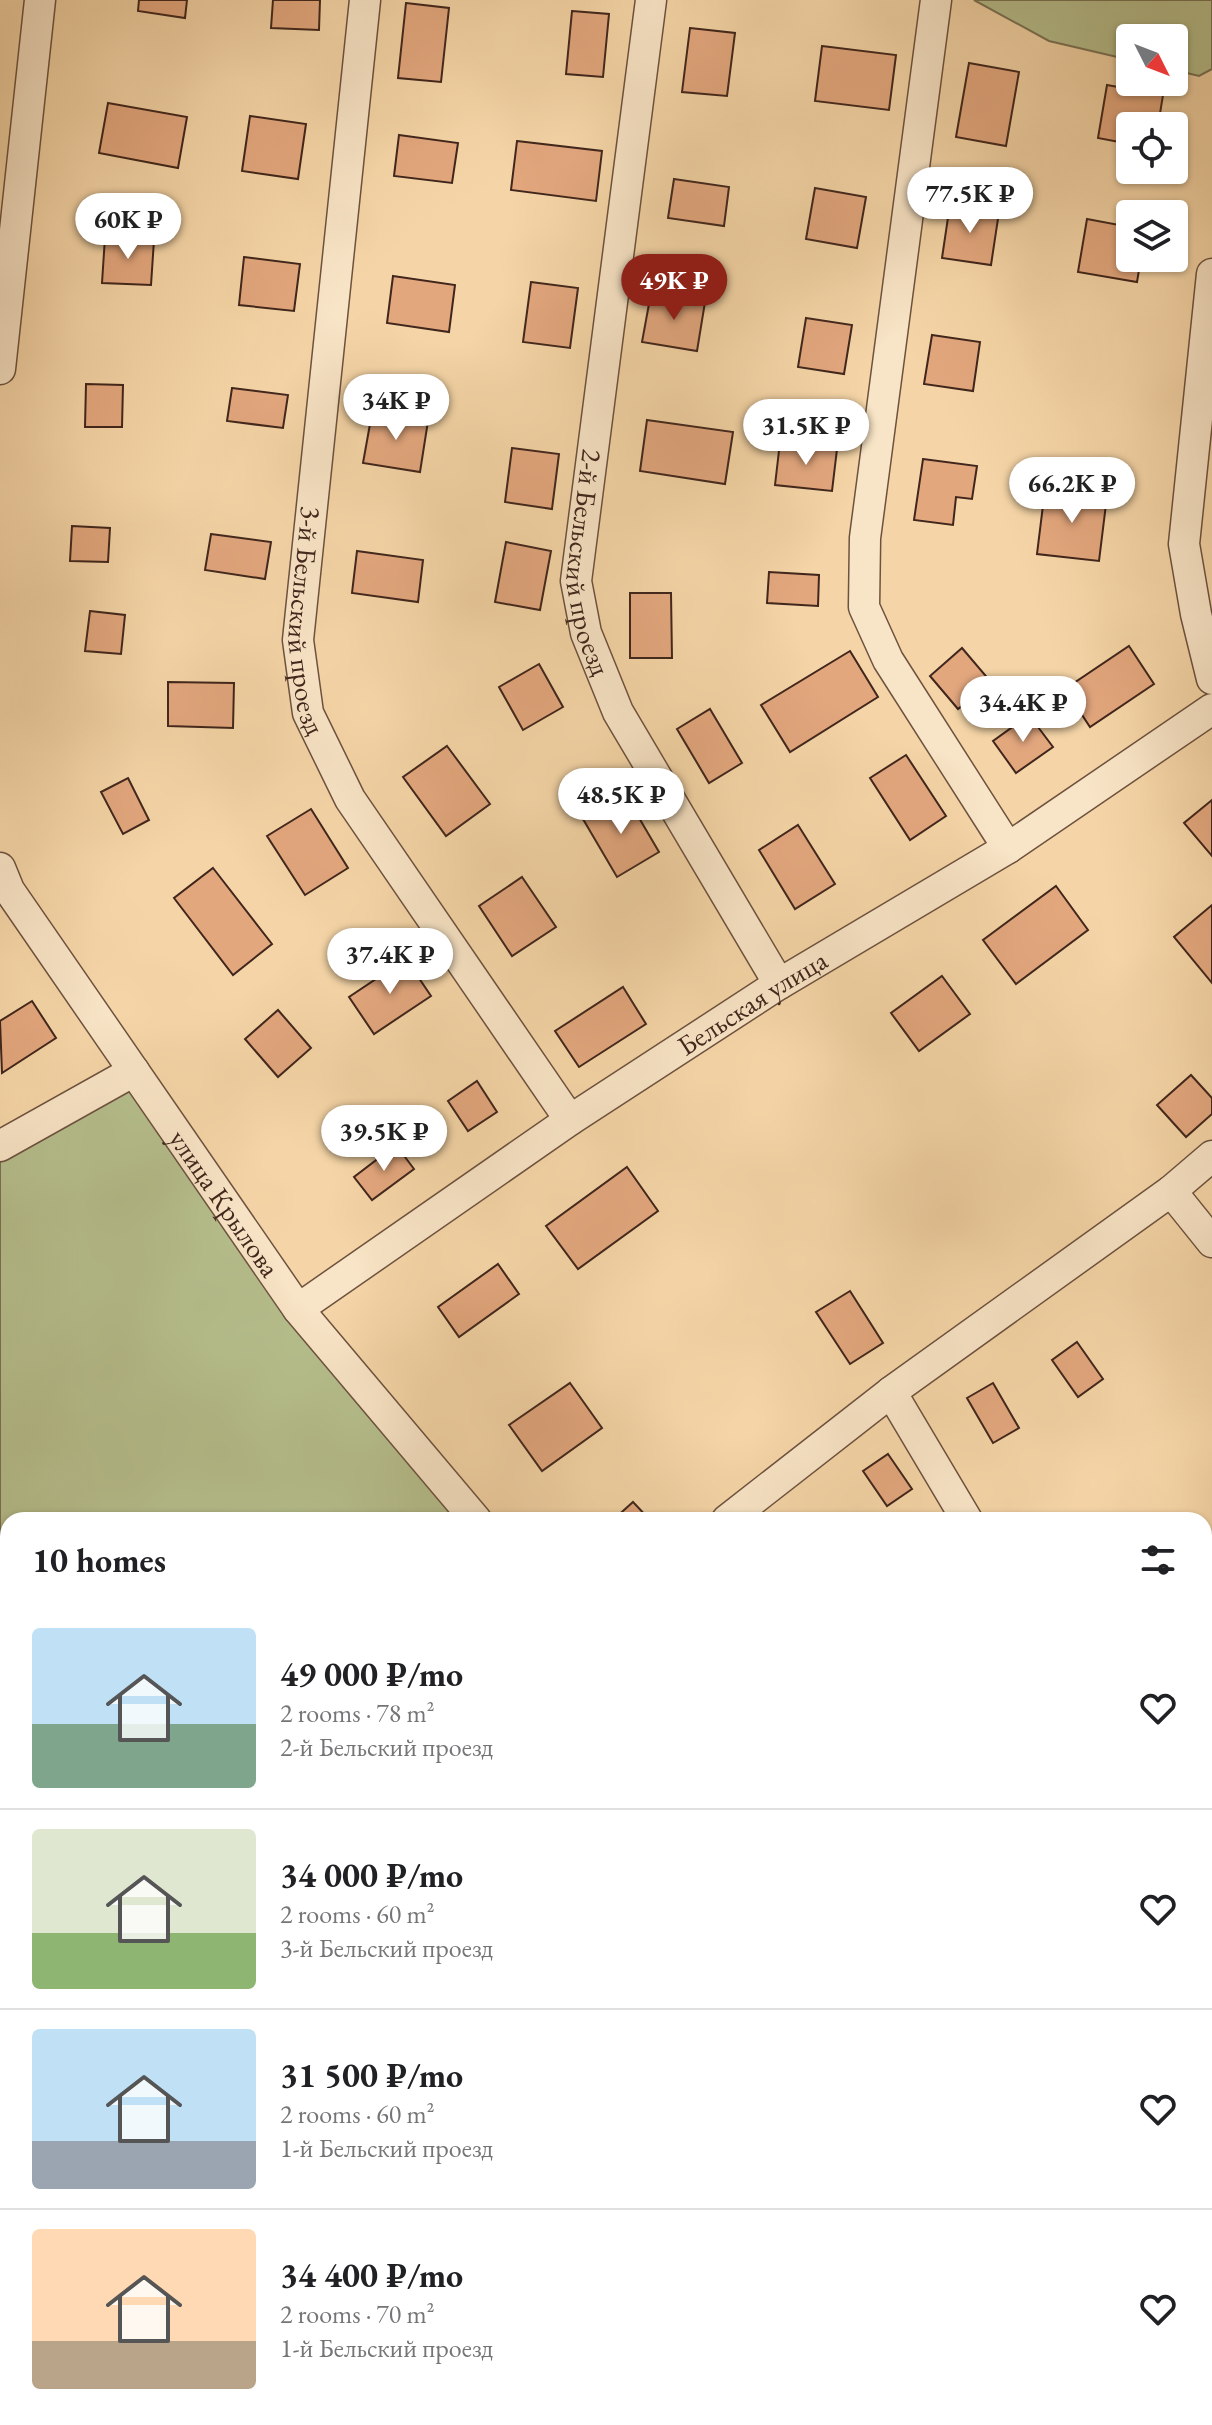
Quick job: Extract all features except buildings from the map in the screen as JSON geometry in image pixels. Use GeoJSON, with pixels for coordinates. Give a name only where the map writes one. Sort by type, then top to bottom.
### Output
{"type":"FeatureCollection","features":[{"type":"Feature","properties":{"kind":"street"},"geometry":{"type":"LineString","coordinates":[[0,369],[40,0]]}},
{"type":"Feature","properties":{"kind":"street","name":"3-й Бельский проезд"},"geometry":{"type":"LineString","coordinates":[[365,0],[298,640],[308,713],[350,799],[570,1120]]}},
{"type":"Feature","properties":{"kind":"street","name":"2-й Бельский проезд"},"geometry":{"type":"LineString","coordinates":[[651,0],[576,581],[586,633],[618,712],[779,984]]}},
{"type":"Feature","properties":{"kind":"street"},"geometry":{"type":"LineString","coordinates":[[936,0],[865,538],[864,607],[888,660],[1008,848]]}},
{"type":"Feature","properties":{"kind":"street"},"geometry":{"type":"LineString","coordinates":[[1212,274],[1184,544],[1196,614],[1212,679]]}},
{"type":"Feature","properties":{"kind":"street","name":"Бельская улица"},"geometry":{"type":"LineString","coordinates":[[298,1309],[570,1120],[779,984],[1008,848],[1212,709]]}},
{"type":"Feature","properties":{"kind":"street","name":"улица Крылова"},"geometry":{"type":"LineString","coordinates":[[0,868],[9,890],[298,1309],[464,1512]]}},
{"type":"Feature","properties":{"kind":"street"},"geometry":{"type":"LineString","coordinates":[[0,1146],[134,1071]]}},
{"type":"Feature","properties":{"kind":"street"},"geometry":{"type":"LineString","coordinates":[[737,1512],[891,1392],[1171,1191],[1212,1156]]}},
{"type":"Feature","properties":{"kind":"street"},"geometry":{"type":"LineString","coordinates":[[1171,1191],[1212,1242]]}},
{"type":"Feature","properties":{"kind":"street"},"geometry":{"type":"LineString","coordinates":[[891,1392],[962,1512]]}},
{"type":"Feature","properties":{"kind":"green space"},"geometry":{"type":"Polygon","coordinates":[[[974,0],[1212,0],[1212,69],[1199,76],[1188,73],[1188,24],[1116,24],[1116,57],[1049,41],[974,0]]]}},
{"type":"Feature","properties":{"kind":"green space"},"geometry":{"type":"Polygon","coordinates":[[[134,1071],[451,1512],[0,1512],[0,1146],[134,1071]]]}}]}
